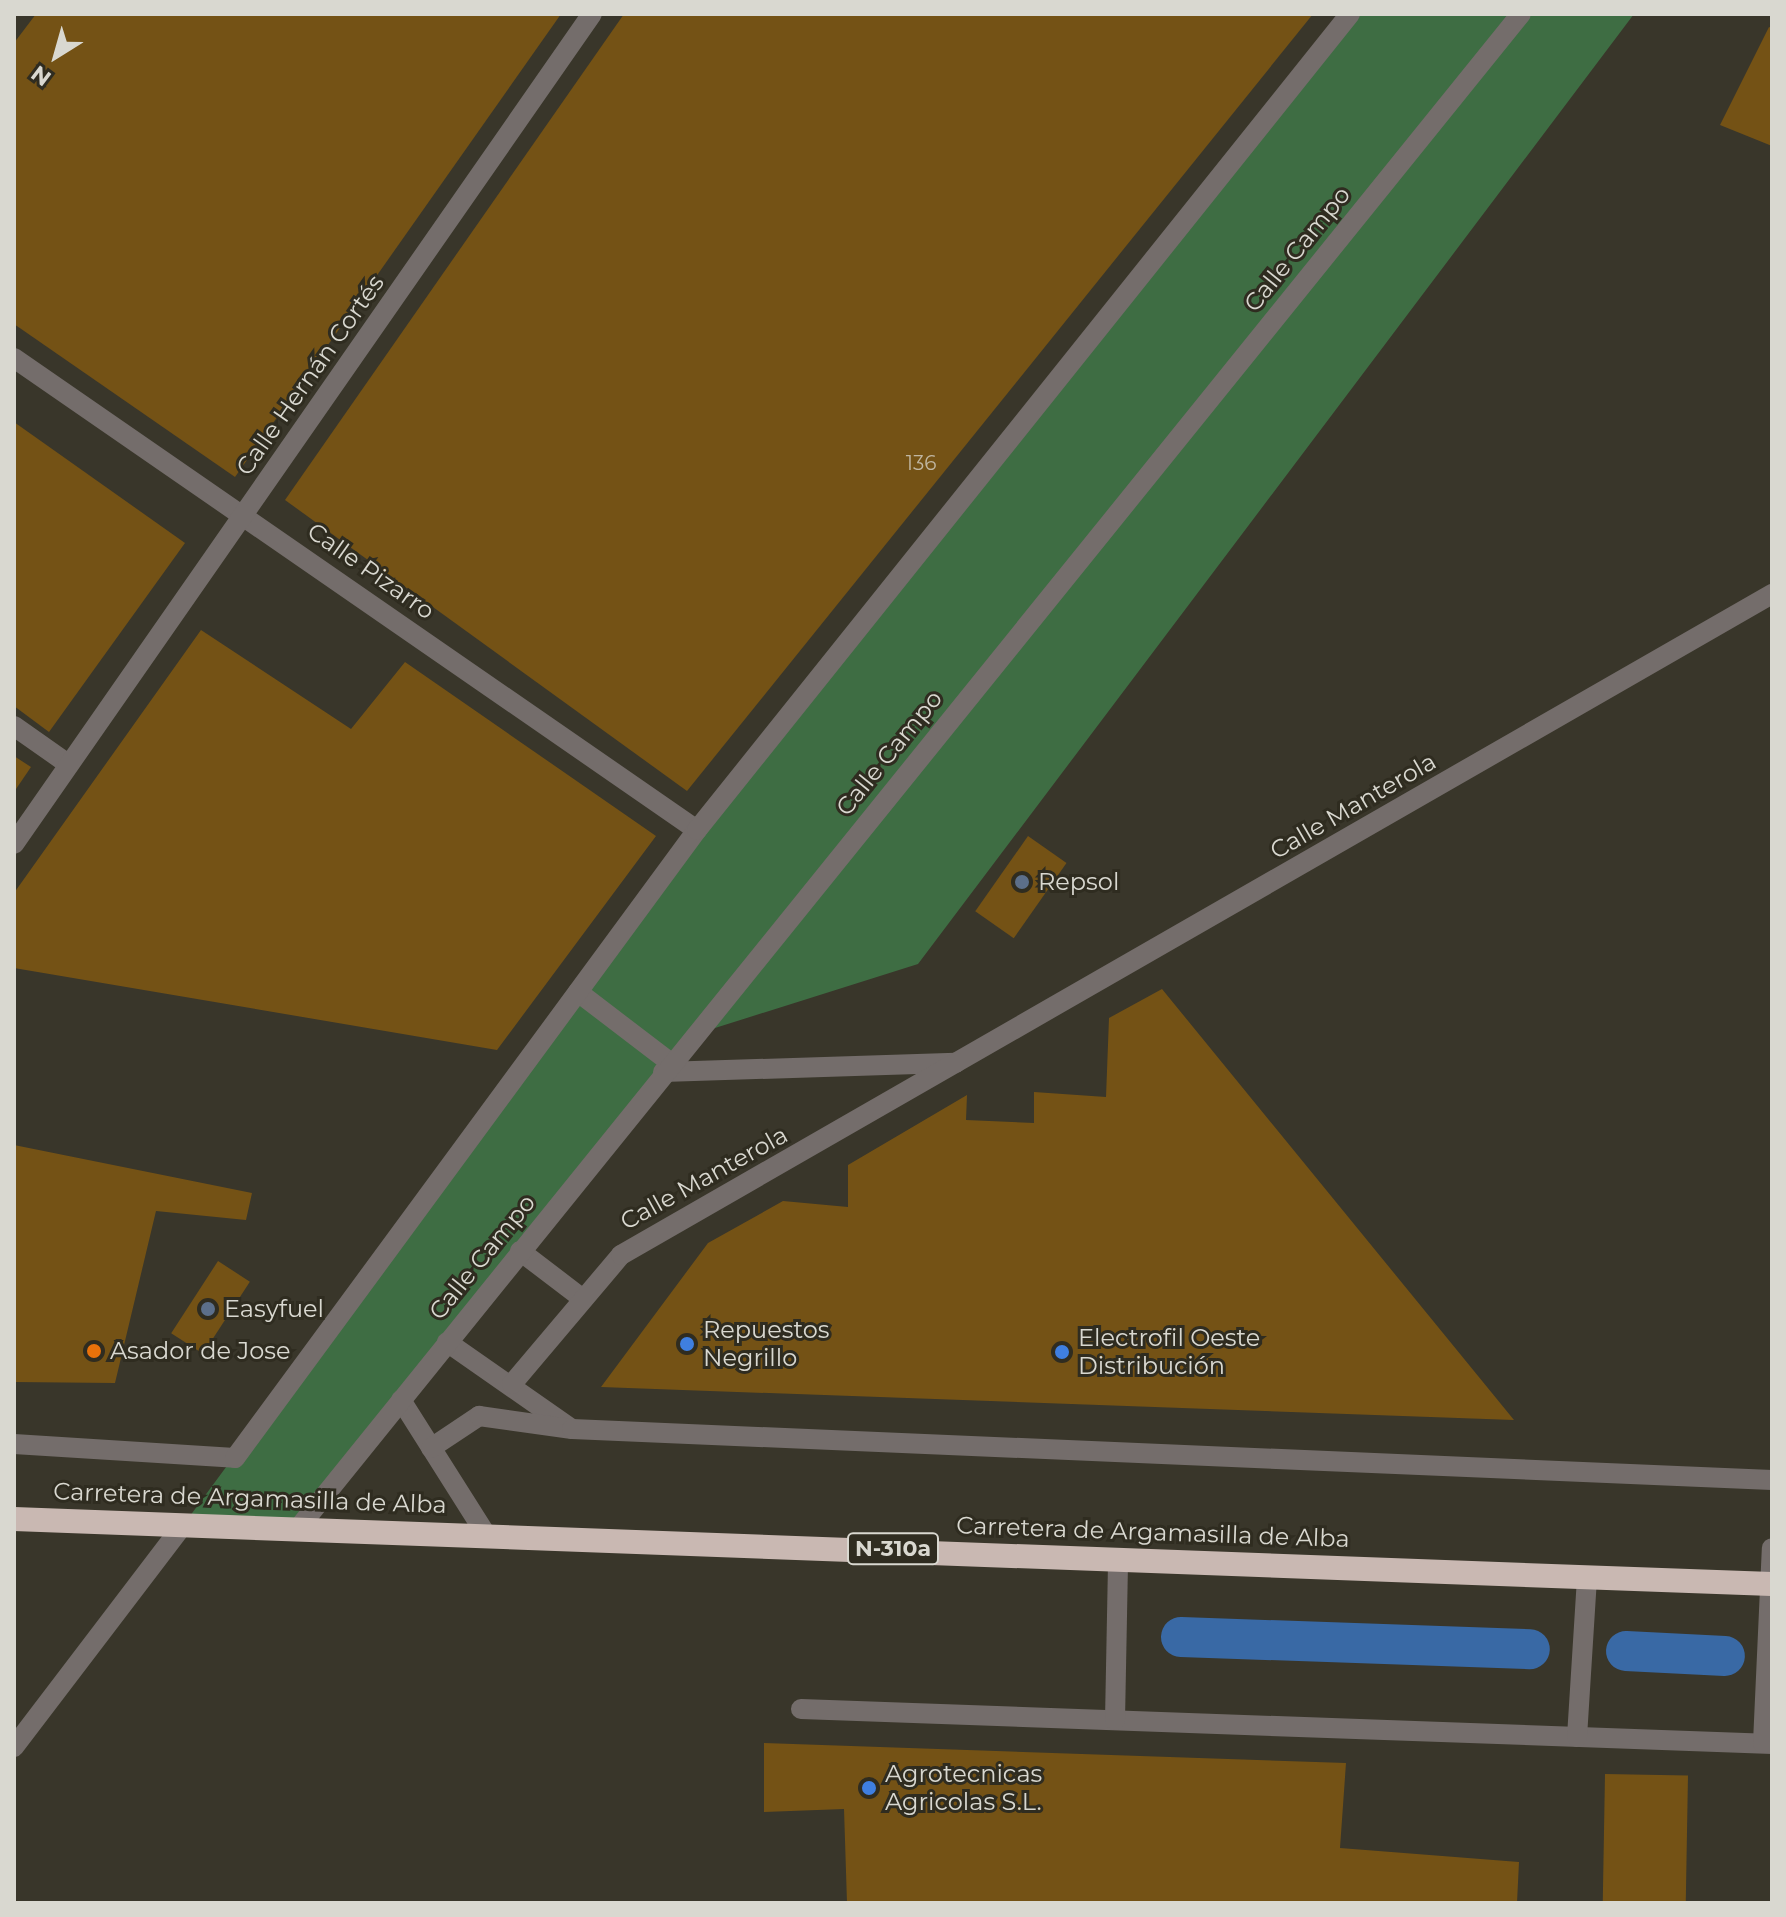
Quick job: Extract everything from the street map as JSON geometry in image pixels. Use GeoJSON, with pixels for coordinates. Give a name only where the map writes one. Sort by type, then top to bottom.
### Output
{"type":"FeatureCollection","features":[{"type":"Feature","properties":{"kind":"highway","name":"Carretera de Argamasilla de Alba"},"geometry":{"type":"LineString","coordinates":[[14,1519],[300,1526],[1771,1584]]}},
{"type":"Feature","properties":{"kind":"street","name":"Calle Hernán Cortés"},"geometry":{"type":"LineString","coordinates":[[14,844],[592,14]]}},
{"type":"Feature","properties":{"kind":"street"},"geometry":{"type":"LineString","coordinates":[[667,1068],[578,992],[697,830],[1350,14]]}},
{"type":"Feature","properties":{"kind":"street","name":"Calle Campo"},"geometry":{"type":"LineString","coordinates":[[300,1526],[1521,14]]}},
{"type":"Feature","properties":{"kind":"street","name":"Calle Pizarro"},"geometry":{"type":"LineString","coordinates":[[14,358],[697,830]]}},
{"type":"Feature","properties":{"kind":"street","name":"Calle Manterola"},"geometry":{"type":"LineString","coordinates":[[512,1384],[579,1296],[621,1255],[1772,594]]}},
{"type":"Feature","properties":{"kind":"street"},"geometry":{"type":"LineString","coordinates":[[14,726],[68,764]]}},
{"type":"Feature","properties":{"kind":"street","name":"Carretera de Argamasilla de Alba"},"geometry":{"type":"LineString","coordinates":[[14,1444],[235,1458],[578,992]]}},
{"type":"Feature","properties":{"kind":"street","name":"Calle Manterola"},"geometry":{"type":"LineString","coordinates":[[667,1068],[960,1063]]}},
{"type":"Feature","properties":{"kind":"street"},"geometry":{"type":"LineString","coordinates":[[520,1251],[579,1296]]}},
{"type":"Feature","properties":{"kind":"street"},"geometry":{"type":"LineString","coordinates":[[447,1342],[512,1384],[572,1429]]}},
{"type":"Feature","properties":{"kind":"street","name":"Carretera de Argamasilla de Alba"},"geometry":{"type":"LineString","coordinates":[[401,1400],[485,1533]]}},
{"type":"Feature","properties":{"kind":"street"},"geometry":{"type":"LineString","coordinates":[[431,1448],[479,1416],[572,1429],[1772,1480]]}},
{"type":"Feature","properties":{"kind":"street"},"geometry":{"type":"LineString","coordinates":[[14,1747],[184,1524]]}},
{"type":"Feature","properties":{"kind":"street"},"geometry":{"type":"LineString","coordinates":[[801,1709],[1768,1744],[1772,1548]]}},
{"type":"Feature","properties":{"kind":"street"},"geometry":{"type":"LineString","coordinates":[[1115,1720],[1118,1558]]}},
{"type":"Feature","properties":{"kind":"street"},"geometry":{"type":"LineString","coordinates":[[1577,1737],[1587,1577]]}},
{"type":"Feature","properties":{"kind":"green space"},"geometry":{"type":"Polygon","coordinates":[[[1350,14],[1634,14],[918,964],[696,1034],[300,1526],[184,1524],[697,830],[1350,14]]]}},
{"type":"Feature","properties":{"kind":"building"},"geometry":{"type":"Polygon","coordinates":[[[36,14],[561,14],[235,477],[14,324],[14,43],[36,14]]]}},
{"type":"Feature","properties":{"kind":"building"},"geometry":{"type":"Polygon","coordinates":[[[624,14],[1313,14],[687,791],[285,500],[624,14]]]}},
{"type":"Feature","properties":{"kind":"building"},"geometry":{"type":"Polygon","coordinates":[[[1769,27],[1772,28],[1772,146],[1720,125],[1769,27]]]}},
{"type":"Feature","properties":{"kind":"building"},"geometry":{"type":"Polygon","coordinates":[[[14,422],[185,543],[49,732],[14,706],[14,422]]]}},
{"type":"Feature","properties":{"kind":"building"},"geometry":{"type":"Polygon","coordinates":[[[201,630],[351,729],[405,662],[656,836],[497,1050],[14,968],[14,893],[201,630]]]}},
{"type":"Feature","properties":{"kind":"building"},"geometry":{"type":"Polygon","coordinates":[[[14,756],[31,767],[14,792],[14,756]]]}},
{"type":"Feature","properties":{"kind":"building"},"geometry":{"type":"Polygon","coordinates":[[[1028,836],[1067,863],[1014,938],[975,911],[1028,836]]]}},
{"type":"Feature","properties":{"kind":"building"},"geometry":{"type":"Polygon","coordinates":[[[1162,989],[1514,1420],[601,1387],[708,1243],[783,1201],[848,1207],[848,1165],[967,1095],[966,1120],[1034,1123],[1034,1092],[1106,1097],[1109,1018],[1162,989]]]}},
{"type":"Feature","properties":{"kind":"building"},"geometry":{"type":"Polygon","coordinates":[[[14,1145],[252,1193],[246,1220],[156,1211],[115,1383],[14,1382],[14,1145]]]}},
{"type":"Feature","properties":{"kind":"building"},"geometry":{"type":"Polygon","coordinates":[[[218,1261],[250,1282],[203,1354],[171,1333],[218,1261]]]}},
{"type":"Feature","properties":{"kind":"building"},"geometry":{"type":"Polygon","coordinates":[[[764,1743],[1346,1763],[1340,1848],[1519,1862],[1517,1903],[847,1903],[844,1809],[764,1812],[764,1743]]]}},
{"type":"Feature","properties":{"kind":"building"},"geometry":{"type":"Polygon","coordinates":[[[1605,1774],[1688,1775],[1686,1903],[1603,1903],[1605,1774]]]}},
{"type":"Feature","properties":{"kind":"waterway"},"geometry":{"type":"LineString","coordinates":[[1181,1637],[1530,1649]]}},
{"type":"Feature","properties":{"kind":"waterway"},"geometry":{"type":"LineString","coordinates":[[1626,1651],[1725,1656]]}},
{"type":"Feature","properties":{"kind":"place","name":"Repsol"},"geometry":{"type":"Point","coordinates":[1022,882]}},
{"type":"Feature","properties":{"kind":"place","name":"Easyfuel"},"geometry":{"type":"Point","coordinates":[208,1309]}},
{"type":"Feature","properties":{"kind":"place","name":"Repuestos Negrillo"},"geometry":{"type":"Point","coordinates":[687,1344]}},
{"type":"Feature","properties":{"kind":"place","name":"Asador de Jose"},"geometry":{"type":"Point","coordinates":[94,1351]}},
{"type":"Feature","properties":{"kind":"place","name":"Electrofil Oeste Distribución"},"geometry":{"type":"Point","coordinates":[1062,1352]}},
{"type":"Feature","properties":{"kind":"place","name":"Agrotecnicas Agricolas S.L."},"geometry":{"type":"Point","coordinates":[869,1788]}}]}
